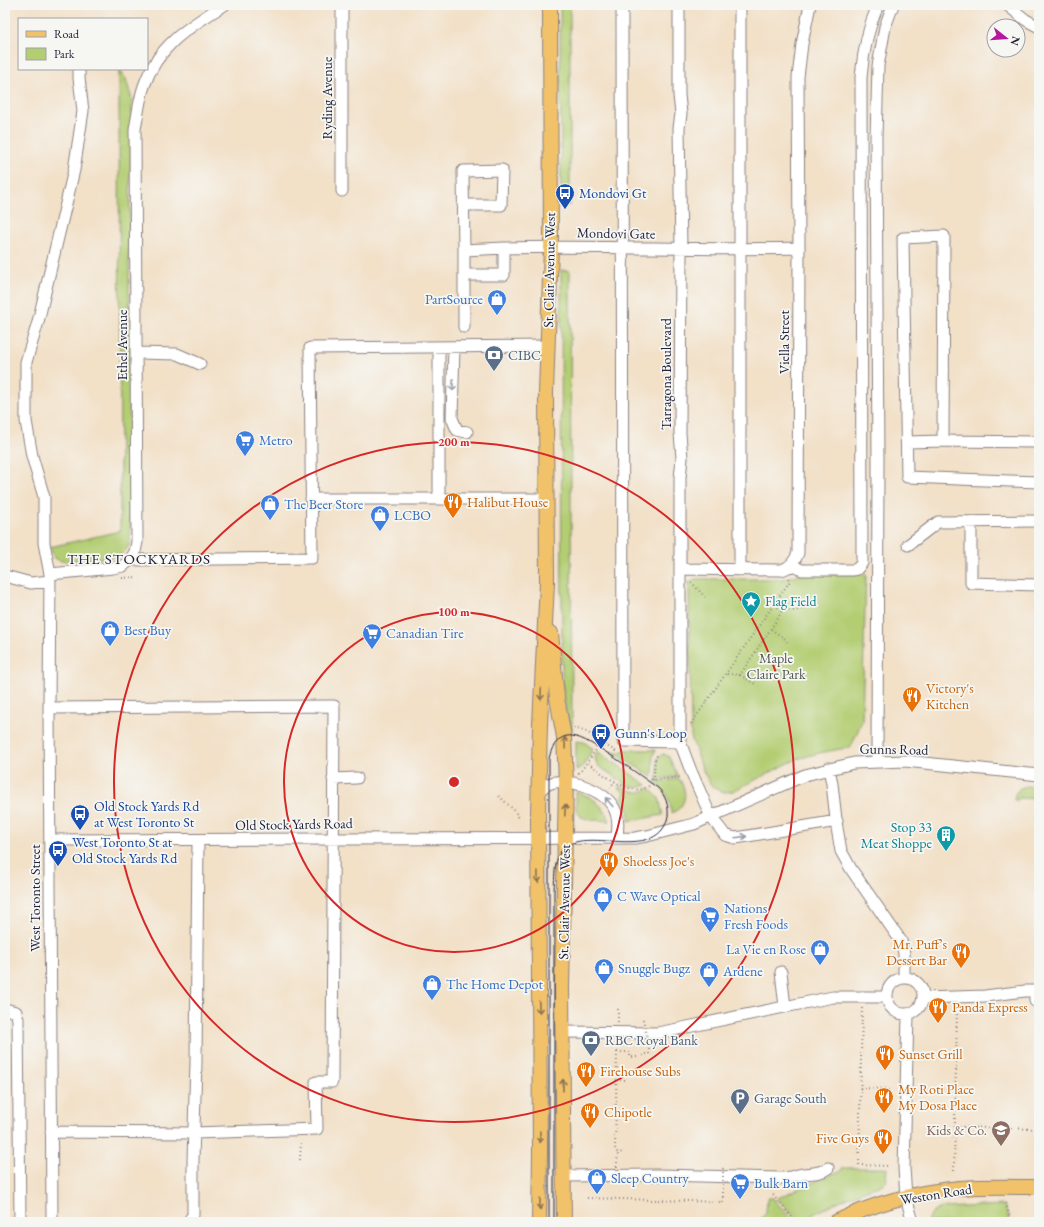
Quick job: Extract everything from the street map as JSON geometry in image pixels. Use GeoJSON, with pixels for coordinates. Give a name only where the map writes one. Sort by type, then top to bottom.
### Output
{"type":"FeatureCollection","features":[{"type":"Feature","properties":{"kind":"main road","name":"St. Clair Avenue West"},"geometry":{"type":"LineString","coordinates":[[539,1222],[538,792],[540,716],[547,583],[546,393],[551,247],[550,5]]}},
{"type":"Feature","properties":{"kind":"main road","name":"St. Clair Avenue West"},"geometry":{"type":"LineString","coordinates":[[547,583],[557,698],[569,778],[564,838],[564,1222]]}},
{"type":"Feature","properties":{"kind":"main road","name":"Weston Road"},"geometry":{"type":"LineString","coordinates":[[836,1222],[882,1203],[943,1190],[960,1188],[1039,1187]]}},
{"type":"Feature","properties":{"kind":"street","name":"Ethel Avenue"},"geometry":{"type":"LineString","coordinates":[[130,560],[135,552],[137,542],[135,128],[150,66],[168,45],[182,33],[224,5]]}},
{"type":"Feature","properties":{"kind":"street","name":"Ryding Avenue"},"geometry":{"type":"LineString","coordinates":[[342,5],[342,191]]}},
{"type":"Feature","properties":{"kind":"street"},"geometry":{"type":"LineString","coordinates":[[622,5],[623,742],[680,742],[711,817],[721,831],[730,837],[757,837],[836,821]]}},
{"type":"Feature","properties":{"kind":"street","name":"Tarragona Boulevard"},"geometry":{"type":"LineString","coordinates":[[679,5],[679,94],[681,114],[679,128],[681,249],[680,433],[682,458],[680,478],[680,742]]}},
{"type":"Feature","properties":{"kind":"street"},"geometry":{"type":"LineString","coordinates":[[740,5],[740,570]]}},
{"type":"Feature","properties":{"kind":"street","name":"Viella Street"},"geometry":{"type":"LineString","coordinates":[[791,565],[795,560],[798,549],[798,77],[802,44],[810,5]]}},
{"type":"Feature","properties":{"kind":"street"},"geometry":{"type":"LineString","coordinates":[[680,568],[781,570],[791,565],[802,570],[853,570],[857,569],[862,563],[861,78],[870,24],[878,5]]}},
{"type":"Feature","properties":{"kind":"street"},"geometry":{"type":"LineString","coordinates":[[877,762],[878,462],[876,138],[878,66],[885,27],[893,5]]}},
{"type":"Feature","properties":{"kind":"street"},"geometry":{"type":"LineString","coordinates":[[1008,5],[1026,20],[1039,27]]}},
{"type":"Feature","properties":{"kind":"street","name":"West Toronto Street"},"geometry":{"type":"LineString","coordinates":[[52,1222],[49,708],[50,577],[44,543],[44,497],[32,456],[26,422],[26,362],[38,322],[74,170],[83,111],[79,78],[80,70]]}},
{"type":"Feature","properties":{"kind":"street"},"geometry":{"type":"LineString","coordinates":[[463,206],[501,205],[502,170],[463,171],[463,206],[464,250],[464,327]]}},
{"type":"Feature","properties":{"kind":"street"},"geometry":{"type":"LineString","coordinates":[[943,442],[944,236],[903,238],[907,477],[1039,482]]}},
{"type":"Feature","properties":{"kind":"street","name":"Mondovi Gate"},"geometry":{"type":"LineString","coordinates":[[464,250],[551,247],[681,249],[799,248]]}},
{"type":"Feature","properties":{"kind":"street"},"geometry":{"type":"LineString","coordinates":[[464,275],[504,275],[504,248]]}},
{"type":"Feature","properties":{"kind":"street"},"geometry":{"type":"LineString","coordinates":[[454,346],[452,418],[457,430],[467,432]]}},
{"type":"Feature","properties":{"kind":"street"},"geometry":{"type":"LineString","coordinates":[[5,576],[31,583],[50,577],[123,566],[130,560],[312,558],[310,348],[548,346]]}},
{"type":"Feature","properties":{"kind":"street"},"geometry":{"type":"LineString","coordinates":[[439,347],[440,499]]}},
{"type":"Feature","properties":{"kind":"street"},"geometry":{"type":"LineString","coordinates":[[137,352],[177,354],[200,364]]}},
{"type":"Feature","properties":{"kind":"street"},"geometry":{"type":"LineString","coordinates":[[907,442],[1039,442]]}},
{"type":"Feature","properties":{"kind":"street"},"geometry":{"type":"LineString","coordinates":[[311,499],[547,499]]}},
{"type":"Feature","properties":{"kind":"street"},"geometry":{"type":"LineString","coordinates":[[908,545],[938,522],[1039,521]]}},
{"type":"Feature","properties":{"kind":"street"},"geometry":{"type":"LineString","coordinates":[[971,522],[971,583],[1039,585]]}},
{"type":"Feature","properties":{"kind":"street"},"geometry":{"type":"LineString","coordinates":[[49,708],[334,706],[332,838],[332,1082],[316,1082],[317,1129],[194,1133],[51,1132]]}},
{"type":"Feature","properties":{"kind":"street","name":"Gunns Road"},"geometry":{"type":"LineString","coordinates":[[538,838],[617,838],[647,836],[694,824],[805,775],[854,763],[905,761],[1039,775]]}},
{"type":"Feature","properties":{"kind":"street"},"geometry":{"type":"LineString","coordinates":[[829,768],[840,845],[846,861],[901,941],[904,953],[904,978]]}},
{"type":"Feature","properties":{"kind":"street"},"geometry":{"type":"LineString","coordinates":[[333,779],[357,778]]}},
{"type":"Feature","properties":{"kind":"street"},"geometry":{"type":"LineString","coordinates":[[538,792],[549,783],[569,778],[592,789],[604,796],[614,808],[618,823],[617,838]]}},
{"type":"Feature","properties":{"kind":"street","name":"Old Stock Yards Road"},"geometry":{"type":"LineString","coordinates":[[50,840],[538,838]]}},
{"type":"Feature","properties":{"kind":"street"},"geometry":{"type":"LineString","coordinates":[[188,1222],[193,1215],[198,840]]}},
{"type":"Feature","properties":{"kind":"street"},"geometry":{"type":"LineString","coordinates":[[781,972],[785,1007]]}},
{"type":"Feature","properties":{"kind":"street"},"geometry":{"type":"LineString","coordinates":[[904,978],[914,980],[919,984],[923,991],[924,998],[920,1007],[915,1012],[908,1015],[896,1013],[891,1008],[886,997],[889,987],[895,980],[904,978]]}},
{"type":"Feature","properties":{"kind":"street"},"geometry":{"type":"LineString","coordinates":[[924,998],[986,996],[1025,991],[1036,994]]}},
{"type":"Feature","properties":{"kind":"street"},"geometry":{"type":"LineString","coordinates":[[563,1032],[658,1033],[833,997],[886,997]]}},
{"type":"Feature","properties":{"kind":"street"},"geometry":{"type":"LineString","coordinates":[[5,1009],[16,1012],[18,1019],[20,1222]]}},
{"type":"Feature","properties":{"kind":"street"},"geometry":{"type":"LineString","coordinates":[[908,1015],[904,1168],[906,1197],[913,1222]]}},
{"type":"Feature","properties":{"kind":"street"},"geometry":{"type":"LineString","coordinates":[[563,1176],[660,1175],[781,1178],[792,1177],[805,1170],[813,1174],[828,1168]]}},
{"type":"Feature","properties":{"kind":"path"},"geometry":{"type":"LineString","coordinates":[[688,724],[692,724],[774,605],[790,580],[788,576]]}},
{"type":"Feature","properties":{"kind":"path"},"geometry":{"type":"LineString","coordinates":[[688,580],[705,597]]}},
{"type":"Feature","properties":{"kind":"path"},"geometry":{"type":"LineString","coordinates":[[774,605],[782,610],[796,611],[809,607]]}},
{"type":"Feature","properties":{"kind":"path"},"geometry":{"type":"LineString","coordinates":[[740,675],[782,610]]}},
{"type":"Feature","properties":{"kind":"path"},"geometry":{"type":"LineString","coordinates":[[771,629],[787,642]]}},
{"type":"Feature","properties":{"kind":"path"},"geometry":{"type":"LineString","coordinates":[[727,674],[734,676],[740,675],[757,685]]}},
{"type":"Feature","properties":{"kind":"path"},"geometry":{"type":"LineString","coordinates":[[572,728],[587,732],[601,742]]}},
{"type":"Feature","properties":{"kind":"path"},"geometry":{"type":"LineString","coordinates":[[599,745],[603,747]]}},
{"type":"Feature","properties":{"kind":"path"},"geometry":{"type":"LineString","coordinates":[[569,778],[580,772],[596,750]]}},
{"type":"Feature","properties":{"kind":"path"},"geometry":{"type":"LineString","coordinates":[[658,754],[654,761],[655,774],[652,779],[681,777]]}},
{"type":"Feature","properties":{"kind":"path"},"geometry":{"type":"LineString","coordinates":[[588,763],[630,789],[640,790],[648,786]]}},
{"type":"Feature","properties":{"kind":"path"},"geometry":{"type":"LineString","coordinates":[[499,796],[515,811],[520,818]]}},
{"type":"Feature","properties":{"kind":"path"},"geometry":{"type":"LineString","coordinates":[[862,1008],[858,1165],[890,1166]]}},
{"type":"Feature","properties":{"kind":"path"},"geometry":{"type":"LineString","coordinates":[[618,1009],[618,1027]]}},
{"type":"Feature","properties":{"kind":"path"},"geometry":{"type":"LineString","coordinates":[[954,1171],[957,1011]]}},
{"type":"Feature","properties":{"kind":"path"},"geometry":{"type":"LineString","coordinates":[[616,1183],[618,1154],[615,1148],[617,1052],[630,1052],[630,1057],[643,1057],[644,1054],[648,1054],[649,1046],[644,1019]]}},
{"type":"Feature","properties":{"kind":"path"},"geometry":{"type":"LineString","coordinates":[[616,1080],[626,1080]]}},
{"type":"Feature","properties":{"kind":"path"},"geometry":{"type":"LineString","coordinates":[[860,1088],[892,1089]]}},
{"type":"Feature","properties":{"kind":"path"},"geometry":{"type":"LineString","coordinates":[[922,1090],[955,1090]]}},
{"type":"Feature","properties":{"kind":"path"},"geometry":{"type":"LineString","coordinates":[[954,1127],[1039,1129]]}},
{"type":"Feature","properties":{"kind":"path"},"geometry":{"type":"LineString","coordinates":[[300,1160],[301,1141]]}},
{"type":"Feature","properties":{"kind":"path"},"geometry":{"type":"LineString","coordinates":[[618,1154],[624,1151]]}},
{"type":"Feature","properties":{"kind":"path"},"geometry":{"type":"LineString","coordinates":[[587,1198],[616,1197],[723,1202],[723,1165]]}},
{"type":"Feature","properties":{"kind":"path"},"geometry":{"type":"LineString","coordinates":[[773,1195],[796,1222]]}},
{"type":"Feature","properties":{"kind":"path"},"geometry":{"type":"LineString","coordinates":[[1006,1203],[1011,1222]]}},
{"type":"Feature","properties":{"kind":"green space"},"geometry":{"type":"Polygon","coordinates":[[[560,5],[570,5],[570,205],[564,206],[564,204],[561,204],[560,5]]]}},
{"type":"Feature","properties":{"kind":"green space"},"geometry":{"type":"Polygon","coordinates":[[[119,70],[126,79],[132,100],[129,251],[130,543],[126,551],[119,555],[84,560],[61,561],[54,558],[50,547],[120,531],[119,70]]]}},
{"type":"Feature","properties":{"kind":"green space"},"geometry":{"type":"Polygon","coordinates":[[[561,270],[570,271],[572,730],[570,731],[563,690],[562,670],[561,270]]]}},
{"type":"Feature","properties":{"kind":"green space","name":"Maple Claire Park"},"geometry":{"type":"Polygon","coordinates":[[[799,574],[866,574],[862,721],[851,747],[797,759],[733,791],[721,792],[711,785],[704,773],[691,737],[689,582],[694,579],[784,579],[799,574]]]}},
{"type":"Feature","properties":{"kind":"green space"},"geometry":{"type":"Polygon","coordinates":[[[576,741],[584,742],[593,749],[583,766],[576,770],[576,741]]]}},
{"type":"Feature","properties":{"kind":"green space"},"geometry":{"type":"Polygon","coordinates":[[[623,750],[656,750],[653,757],[652,777],[613,752],[622,752],[623,750]]]}},
{"type":"Feature","properties":{"kind":"green space"},"geometry":{"type":"Polygon","coordinates":[[[597,751],[647,785],[637,788],[627,785],[597,765],[595,758],[597,751]]]}},
{"type":"Feature","properties":{"kind":"green space"},"geometry":{"type":"Polygon","coordinates":[[[664,754],[669,757],[678,777],[656,779],[658,772],[657,759],[664,754]]]}},
{"type":"Feature","properties":{"kind":"green space"},"geometry":{"type":"Polygon","coordinates":[[[679,779],[685,793],[683,803],[676,811],[671,813],[667,795],[654,782],[679,779]]]}},
{"type":"Feature","properties":{"kind":"green space"},"geometry":{"type":"Polygon","coordinates":[[[620,786],[637,792],[641,792],[649,788],[659,798],[663,815],[629,821],[629,811],[622,798],[625,793],[618,787],[620,786]]]}},
{"type":"Feature","properties":{"kind":"green space"},"geometry":{"type":"Polygon","coordinates":[[[1027,786],[1036,787],[1038,799],[1019,798],[1018,800],[1014,800],[1015,794],[1020,788],[1027,786]]]}},
{"type":"Feature","properties":{"kind":"green space"},"geometry":{"type":"Polygon","coordinates":[[[576,792],[588,796],[597,802],[604,810],[610,821],[591,820],[581,817],[576,809],[576,792]]]}},
{"type":"Feature","properties":{"kind":"green space"},"geometry":{"type":"Polygon","coordinates":[[[842,1168],[887,1168],[886,1180],[879,1186],[861,1192],[825,1208],[800,1222],[777,1198],[842,1170],[842,1168]]]}},
{"type":"Feature","properties":{"kind":"green space"},"geometry":{"type":"Polygon","coordinates":[[[767,1198],[773,1198],[794,1222],[757,1222],[766,1213],[767,1198]]]}},
{"type":"Feature","properties":{"kind":"green space"},"geometry":{"type":"Polygon","coordinates":[[[1004,1205],[1010,1222],[927,1222],[933,1213],[942,1208],[1004,1205]]]}},
{"type":"Feature","properties":{"kind":"tram line"},"geometry":{"type":"LineString","coordinates":[[549,1222],[549,760],[551,751],[556,743],[563,737],[572,736],[580,738],[603,750],[658,788],[666,800],[668,816],[662,830],[651,838],[622,842],[590,840],[576,842],[565,847],[558,856],[554,891],[554,1222]]}},
{"type":"Feature","properties":{"kind":"place","name":"Mondovi Gt"},"geometry":{"type":"Point","coordinates":[565,210]}},
{"type":"Feature","properties":{"kind":"place","name":"PartSource"},"geometry":{"type":"Point","coordinates":[497,316]}},
{"type":"Feature","properties":{"kind":"place","name":"CIBC"},"geometry":{"type":"Point","coordinates":[494,372]}},
{"type":"Feature","properties":{"kind":"place","name":"Metro"},"geometry":{"type":"Point","coordinates":[245,457]}},
{"type":"Feature","properties":{"kind":"place","name":"Halibut House"},"geometry":{"type":"Point","coordinates":[453,519]}},
{"type":"Feature","properties":{"kind":"place","name":"The Beer Store"},"geometry":{"type":"Point","coordinates":[270,521]}},
{"type":"Feature","properties":{"kind":"place","name":"LCBO"},"geometry":{"type":"Point","coordinates":[380,532]}},
{"type":"Feature","properties":{"kind":"place","name":"Flag Field"},"geometry":{"type":"Point","coordinates":[751,618]}},
{"type":"Feature","properties":{"kind":"place","name":"Best Buy"},"geometry":{"type":"Point","coordinates":[110,647]}},
{"type":"Feature","properties":{"kind":"place","name":"Canadian Tire"},"geometry":{"type":"Point","coordinates":[372,650]}},
{"type":"Feature","properties":{"kind":"place","name":"Victory's Kitchen"},"geometry":{"type":"Point","coordinates":[912,713]}},
{"type":"Feature","properties":{"kind":"place","name":"Gunn's Loop"},"geometry":{"type":"Point","coordinates":[601,750]}},
{"type":"Feature","properties":{"kind":"place","name":"Old Stock Yards Rd at West Toronto St"},"geometry":{"type":"Point","coordinates":[80,831]}},
{"type":"Feature","properties":{"kind":"place","name":"Stop 33 Meat Shoppe"},"geometry":{"type":"Point","coordinates":[946,852]}},
{"type":"Feature","properties":{"kind":"place","name":"West Toronto St at Old Stock Yards Rd"},"geometry":{"type":"Point","coordinates":[58,867]}},
{"type":"Feature","properties":{"kind":"place","name":"Shoeless Joe's"},"geometry":{"type":"Point","coordinates":[609,878]}},
{"type":"Feature","properties":{"kind":"place","name":"C Wave Optical"},"geometry":{"type":"Point","coordinates":[603,913]}},
{"type":"Feature","properties":{"kind":"place","name":"Nations Fresh Foods"},"geometry":{"type":"Point","coordinates":[710,933]}},
{"type":"Feature","properties":{"kind":"place","name":"La Vie en Rose"},"geometry":{"type":"Point","coordinates":[820,966]}},
{"type":"Feature","properties":{"kind":"place","name":"Mr. Puff’s Dessert Bar"},"geometry":{"type":"Point","coordinates":[961,969]}},
{"type":"Feature","properties":{"kind":"place","name":"Snuggle Bugz"},"geometry":{"type":"Point","coordinates":[604,985]}},
{"type":"Feature","properties":{"kind":"place","name":"Ardene"},"geometry":{"type":"Point","coordinates":[709,988]}},
{"type":"Feature","properties":{"kind":"place","name":"The Home Depot"},"geometry":{"type":"Point","coordinates":[432,1001]}},
{"type":"Feature","properties":{"kind":"place","name":"Panda Express"},"geometry":{"type":"Point","coordinates":[938,1024]}},
{"type":"Feature","properties":{"kind":"place","name":"RBC Royal Bank"},"geometry":{"type":"Point","coordinates":[591,1057]}},
{"type":"Feature","properties":{"kind":"place","name":"Sunset Grill"},"geometry":{"type":"Point","coordinates":[885,1071]}},
{"type":"Feature","properties":{"kind":"place","name":"Firehouse Subs"},"geometry":{"type":"Point","coordinates":[586,1088]}},
{"type":"Feature","properties":{"kind":"place","name":"My Roti Place My Dosa Place"},"geometry":{"type":"Point","coordinates":[884,1114]}},
{"type":"Feature","properties":{"kind":"place","name":"Garage South"},"geometry":{"type":"Point","coordinates":[740,1115]}},
{"type":"Feature","properties":{"kind":"place","name":"Chipotle"},"geometry":{"type":"Point","coordinates":[590,1129]}},
{"type":"Feature","properties":{"kind":"place","name":"Kids & Co."},"geometry":{"type":"Point","coordinates":[1001,1147]}},
{"type":"Feature","properties":{"kind":"place","name":"Five Guys"},"geometry":{"type":"Point","coordinates":[883,1155]}},
{"type":"Feature","properties":{"kind":"place","name":"Sleep Country"},"geometry":{"type":"Point","coordinates":[597,1195]}},
{"type":"Feature","properties":{"kind":"place","name":"Bulk Barn"},"geometry":{"type":"Point","coordinates":[740,1200]}},
{"type":"Feature","properties":{"kind":"district","name":"THE STOCKYARDS"},"geometry":{"type":"Point","coordinates":[139,559]}}]}
